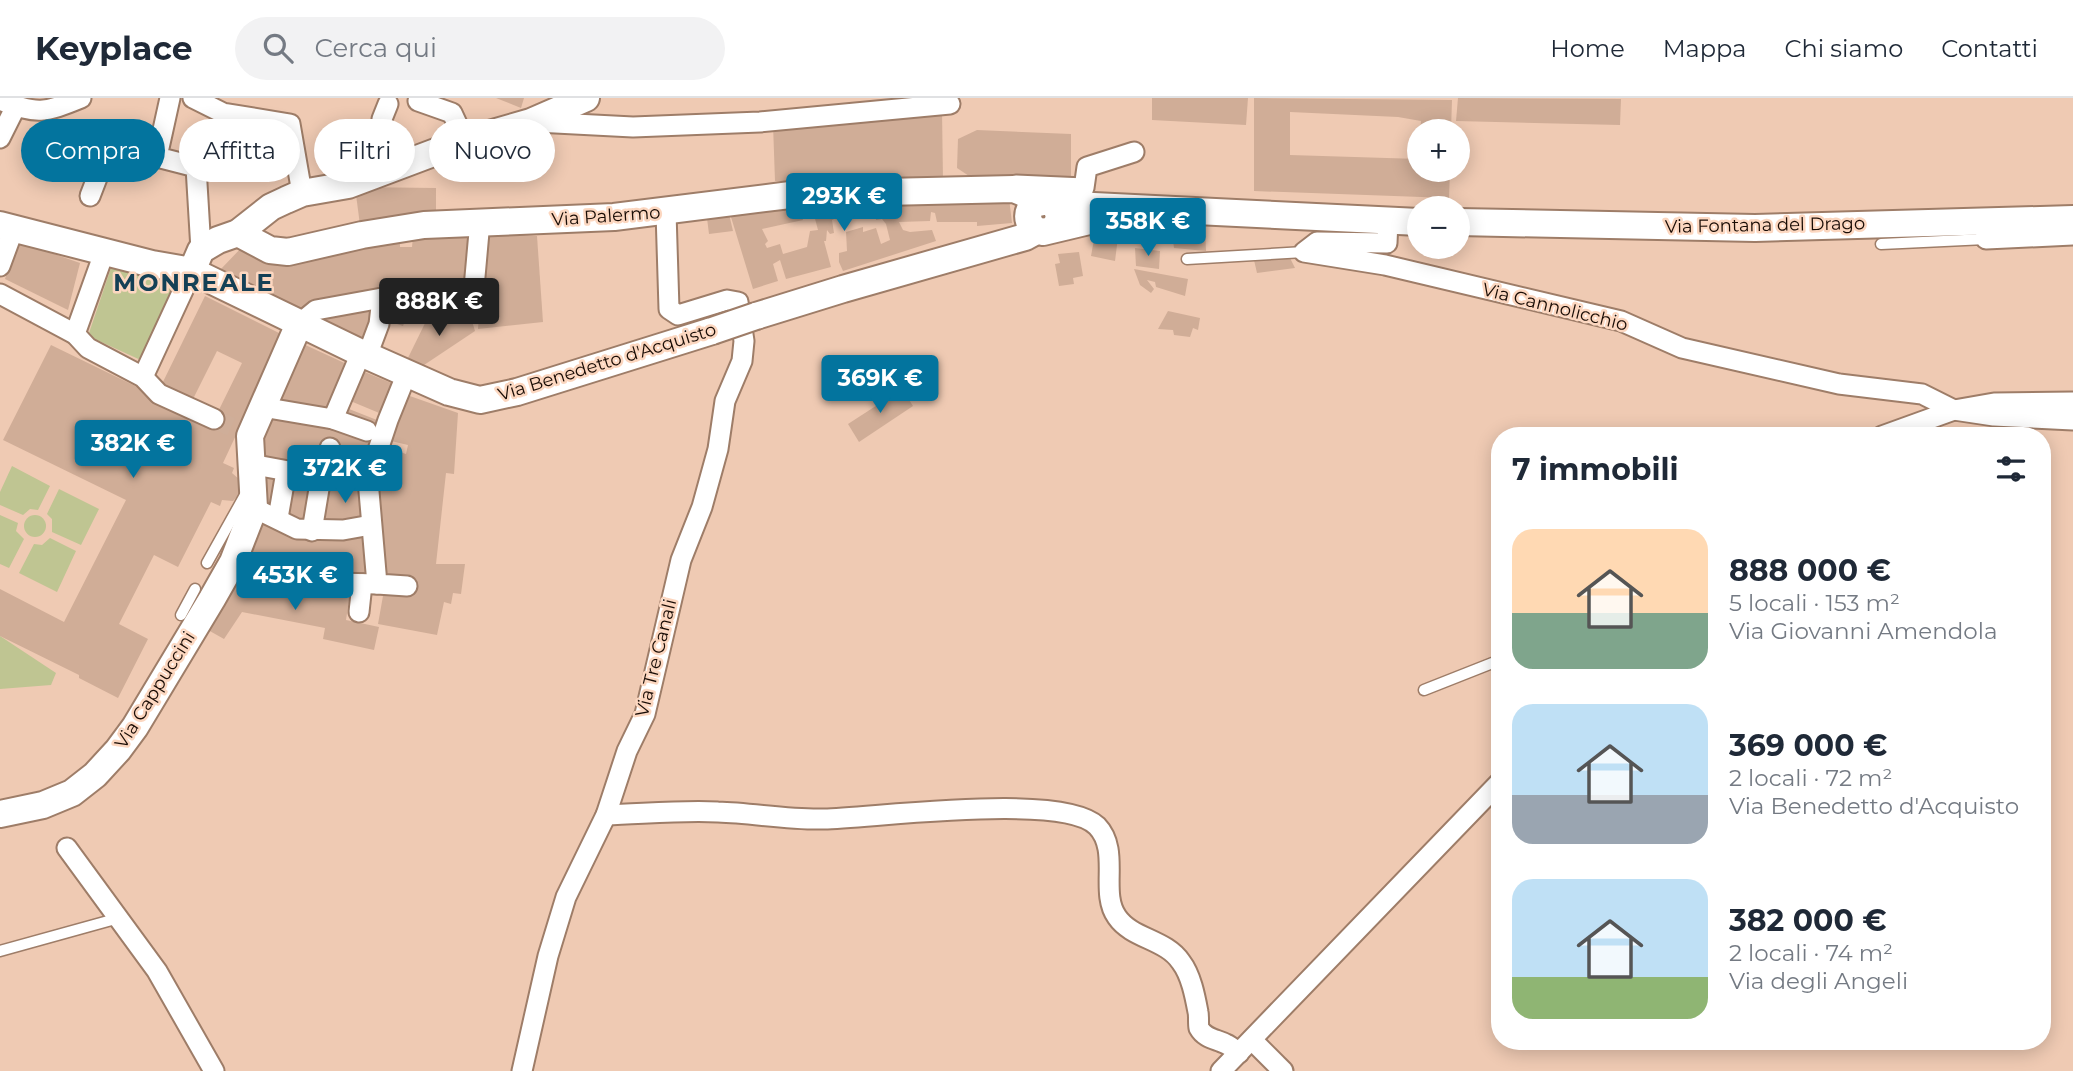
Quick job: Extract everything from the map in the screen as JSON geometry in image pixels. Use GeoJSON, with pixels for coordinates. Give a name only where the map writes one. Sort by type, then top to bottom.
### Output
{"type":"FeatureCollection","features":[{"type":"Feature","properties":{"kind":"street"},"geometry":{"type":"LineString","coordinates":[[1,135],[8,103],[46,112],[81,98]]}},
{"type":"Feature","properties":{"kind":"street"},"geometry":{"type":"LineString","coordinates":[[165,121],[170,98]]}},
{"type":"Feature","properties":{"kind":"street"},"geometry":{"type":"LineString","coordinates":[[193,98],[223,113],[290,124],[302,193]]}},
{"type":"Feature","properties":{"kind":"street"},"geometry":{"type":"LineString","coordinates":[[538,119],[586,98]]}},
{"type":"Feature","properties":{"kind":"street"},"geometry":{"type":"LineString","coordinates":[[418,101],[452,113],[455,119]]}},
{"type":"Feature","properties":{"kind":"street"},"geometry":{"type":"LineString","coordinates":[[382,119],[388,104]]}},
{"type":"Feature","properties":{"kind":"street"},"geometry":{"type":"LineString","coordinates":[[555,123],[633,127],[765,122],[950,104]]}},
{"type":"Feature","properties":{"kind":"street"},"geometry":{"type":"LineString","coordinates":[[1014,189],[1016,185],[1084,188],[1087,167],[1134,152]]}},
{"type":"Feature","properties":{"kind":"street"},"geometry":{"type":"LineString","coordinates":[[165,159],[196,167],[197,261]]}},
{"type":"Feature","properties":{"kind":"street"},"geometry":{"type":"LineString","coordinates":[[90,196],[95,182]]}},
{"type":"Feature","properties":{"kind":"street"},"geometry":{"type":"LineString","coordinates":[[143,377],[197,261],[218,240],[238,233],[271,207],[302,193],[356,182]]}},
{"type":"Feature","properties":{"kind":"street","name":"Via Palermo"},"geometry":{"type":"LineString","coordinates":[[238,233],[270,250],[288,252],[399,229],[480,222],[614,217],[798,194],[1014,189],[1046,216]]}},
{"type":"Feature","properties":{"kind":"street"},"geometry":{"type":"LineString","coordinates":[[1046,216],[1146,208],[1407,222]]}},
{"type":"Feature","properties":{"kind":"street"},"geometry":{"type":"LineString","coordinates":[[666,212],[669,309],[678,315],[727,300],[738,302],[748,318]]}},
{"type":"Feature","properties":{"kind":"street","name":"Via Benedetto d'Acquisto"},"geometry":{"type":"LineString","coordinates":[[7,227],[104,253],[197,261],[299,324],[449,393],[480,401],[517,393],[748,318],[1025,237],[1046,216]]}},
{"type":"Feature","properties":{"kind":"street","name":"Via Fontana del Drago"},"geometry":{"type":"LineString","coordinates":[[1470,222],[1985,230],[2073,219]]}},
{"type":"Feature","properties":{"kind":"street"},"geometry":{"type":"LineString","coordinates":[[1304,252],[1317,242],[1387,243],[1388,221]]}},
{"type":"Feature","properties":{"kind":"street"},"geometry":{"type":"LineString","coordinates":[[371,525],[343,530],[297,529],[254,508],[253,484],[244,433],[262,407],[299,324],[316,310],[382,298],[472,310],[480,222]]}},
{"type":"Feature","properties":{"kind":"street"},"geometry":{"type":"LineString","coordinates":[[0,266],[7,227]]}},
{"type":"Feature","properties":{"kind":"street"},"geometry":{"type":"LineString","coordinates":[[1985,230],[2073,235]]}},
{"type":"Feature","properties":{"kind":"street","name":"Via Cannolicchio"},"geometry":{"type":"LineString","coordinates":[[1304,252],[1385,265],[1621,321],[1682,348],[1839,384],[1922,394],[1954,410],[1994,416],[2073,420]]}},
{"type":"Feature","properties":{"kind":"street"},"geometry":{"type":"LineString","coordinates":[[75,334],[104,253]]}},
{"type":"Feature","properties":{"kind":"street"},"geometry":{"type":"LineString","coordinates":[[0,294],[75,334],[88,348],[143,377],[159,394],[214,419]]}},
{"type":"Feature","properties":{"kind":"street"},"geometry":{"type":"LineString","coordinates":[[333,419],[379,324],[382,298]]}},
{"type":"Feature","properties":{"kind":"street","name":"Via Tre Canali"},"geometry":{"type":"LineString","coordinates":[[522,1071],[548,956],[566,897],[606,815],[627,751],[645,714],[681,560],[702,507],[718,449],[725,401],[742,361],[748,318]]}},
{"type":"Feature","properties":{"kind":"street"},"geometry":{"type":"LineString","coordinates":[[359,612],[370,584],[371,525],[368,480],[376,435],[407,373]]}},
{"type":"Feature","properties":{"kind":"street"},"geometry":{"type":"LineString","coordinates":[[1907,427],[1954,410],[1994,403],[2073,402]]}},
{"type":"Feature","properties":{"kind":"street"},"geometry":{"type":"LineString","coordinates":[[262,407],[333,419],[376,435]]}},
{"type":"Feature","properties":{"kind":"street"},"geometry":{"type":"LineString","coordinates":[[312,531],[321,477],[330,449]]}},
{"type":"Feature","properties":{"kind":"street"},"geometry":{"type":"LineString","coordinates":[[250,469],[368,480]]}},
{"type":"Feature","properties":{"kind":"street"},"geometry":{"type":"LineString","coordinates":[[278,519],[286,472]]}},
{"type":"Feature","properties":{"kind":"street","name":"Via Cappuccini"},"geometry":{"type":"LineString","coordinates":[[0,814],[43,805],[72,793],[95,775],[118,750],[135,727],[220,563],[254,508]]}},
{"type":"Feature","properties":{"kind":"street"},"geometry":{"type":"LineString","coordinates":[[220,563],[270,579],[407,586]]}},
{"type":"Feature","properties":{"kind":"street"},"geometry":{"type":"LineString","coordinates":[[1221,1071],[1491,791]]}},
{"type":"Feature","properties":{"kind":"street"},"geometry":{"type":"LineString","coordinates":[[606,815],[716,811],[821,820],[1000,808],[1055,811],[1076,816],[1095,824],[1106,838],[1115,915],[1126,927],[1167,948],[1181,961],[1189,977],[1199,1028],[1209,1038],[1245,1047],[1283,1071]]}},
{"type":"Feature","properties":{"kind":"street"},"geometry":{"type":"LineString","coordinates":[[67,848],[157,971],[214,1071]]}},
{"type":"Feature","properties":{"kind":"lane"},"geometry":{"type":"LineString","coordinates":[[1881,244],[1985,230]]}},
{"type":"Feature","properties":{"kind":"lane"},"geometry":{"type":"LineString","coordinates":[[1187,259],[1304,252]]}},
{"type":"Feature","properties":{"kind":"lane"},"geometry":{"type":"LineString","coordinates":[[220,563],[244,499],[250,469]]}},
{"type":"Feature","properties":{"kind":"lane"},"geometry":{"type":"LineString","coordinates":[[181,615],[195,589]]}},
{"type":"Feature","properties":{"kind":"lane"},"geometry":{"type":"LineString","coordinates":[[1424,690],[1491,664]]}},
{"type":"Feature","properties":{"kind":"lane"},"geometry":{"type":"LineString","coordinates":[[0,951],[118,918]]}},
{"type":"Feature","properties":{"kind":"green space"},"geometry":{"type":"Polygon","coordinates":[[[112,265],[180,287],[145,362],[88,336],[112,265]]]}},
{"type":"Feature","properties":{"kind":"green space"},"geometry":{"type":"Polygon","coordinates":[[[12,466],[50,486],[38,510],[30,509],[23,515],[0,505],[0,492],[12,466]]]}},
{"type":"Feature","properties":{"kind":"green space"},"geometry":{"type":"Polygon","coordinates":[[[59,489],[99,509],[81,545],[52,532],[52,519],[47,514],[59,489]]]}},
{"type":"Feature","properties":{"kind":"green space"},"geometry":{"type":"Polygon","coordinates":[[[0,515],[18,523],[16,531],[24,539],[9,568],[0,564],[0,515]]]}},
{"type":"Feature","properties":{"kind":"green space"},"geometry":{"type":"Polygon","coordinates":[[[35,515],[43,518],[46,526],[43,534],[35,537],[27,534],[24,526],[27,518],[35,515]]]}},
{"type":"Feature","properties":{"kind":"green space"},"geometry":{"type":"Polygon","coordinates":[[[50,538],[76,551],[57,592],[19,573],[34,544],[42,545],[50,538]]]}},
{"type":"Feature","properties":{"kind":"green space"},"geometry":{"type":"Polygon","coordinates":[[[0,636],[56,673],[51,685],[0,689],[0,636]]]}},
{"type":"Feature","properties":{"kind":"building"},"geometry":{"type":"Polygon","coordinates":[[[496,98],[524,98],[521,108],[496,98]]]}},
{"type":"Feature","properties":{"kind":"building"},"geometry":{"type":"Polygon","coordinates":[[[1152,98],[1248,98],[1246,125],[1152,120],[1152,98]]]}},
{"type":"Feature","properties":{"kind":"building"},"geometry":{"type":"Polygon","coordinates":[[[1254,98],[1452,100],[1451,119],[1290,112],[1290,155],[1407,159],[1407,182],[1450,182],[1449,196],[1254,191],[1254,98]]]}},
{"type":"Feature","properties":{"kind":"building"},"geometry":{"type":"Polygon","coordinates":[[[1458,98],[1621,99],[1620,125],[1456,119],[1458,98]]]}},
{"type":"Feature","properties":{"kind":"building"},"geometry":{"type":"Polygon","coordinates":[[[942,110],[943,182],[775,181],[773,124],[942,110]]]}},
{"type":"Feature","properties":{"kind":"building"},"geometry":{"type":"Polygon","coordinates":[[[977,130],[1071,134],[1071,183],[975,180],[957,168],[958,139],[977,130]]]}},
{"type":"Feature","properties":{"kind":"building"},"geometry":{"type":"Polygon","coordinates":[[[355,187],[436,188],[436,222],[360,225],[355,187]]]}},
{"type":"Feature","properties":{"kind":"building"},"geometry":{"type":"Polygon","coordinates":[[[1009,198],[1012,223],[977,226],[977,222],[937,222],[935,213],[931,212],[930,221],[899,222],[903,230],[910,232],[932,230],[936,241],[843,271],[839,253],[847,251],[846,232],[863,227],[863,232],[876,228],[881,244],[890,240],[886,224],[882,219],[876,220],[877,205],[1009,198]]]}},
{"type":"Feature","properties":{"kind":"building"},"geometry":{"type":"Polygon","coordinates":[[[871,199],[876,216],[860,216],[859,210],[852,212],[851,208],[845,209],[845,213],[836,215],[832,220],[834,233],[830,234],[827,230],[824,241],[831,267],[786,279],[780,260],[773,264],[778,281],[753,289],[731,217],[763,207],[871,199]],[[814,215],[762,229],[768,241],[765,244],[767,248],[780,244],[783,254],[807,247],[810,231],[818,230],[814,215]]]}},
{"type":"Feature","properties":{"kind":"building"},"geometry":{"type":"Polygon","coordinates":[[[729,214],[733,231],[709,234],[707,218],[729,214]]]}},
{"type":"Feature","properties":{"kind":"building"},"geometry":{"type":"Polygon","coordinates":[[[1160,222],[1184,226],[1205,225],[1206,251],[1174,248],[1173,241],[1159,240],[1160,222]]]}},
{"type":"Feature","properties":{"kind":"building"},"geometry":{"type":"Polygon","coordinates":[[[485,233],[537,236],[543,322],[478,329],[485,233]]]}},
{"type":"Feature","properties":{"kind":"building"},"geometry":{"type":"Polygon","coordinates":[[[1095,234],[1118,237],[1115,261],[1091,256],[1095,234]]]}},
{"type":"Feature","properties":{"kind":"building"},"geometry":{"type":"Polygon","coordinates":[[[413,236],[474,236],[472,281],[459,281],[461,301],[411,297],[381,287],[381,292],[295,312],[220,270],[245,244],[400,237],[400,247],[412,247],[413,236]]]}},
{"type":"Feature","properties":{"kind":"building"},"geometry":{"type":"Polygon","coordinates":[[[17,241],[80,263],[68,310],[5,279],[17,241]]]}},
{"type":"Feature","properties":{"kind":"building"},"geometry":{"type":"Polygon","coordinates":[[[1135,248],[1160,251],[1159,269],[1136,266],[1135,248]]]}},
{"type":"Feature","properties":{"kind":"building"},"geometry":{"type":"Polygon","coordinates":[[[1079,252],[1083,276],[1073,278],[1074,284],[1059,286],[1055,264],[1060,263],[1058,254],[1079,252]]]}},
{"type":"Feature","properties":{"kind":"building"},"geometry":{"type":"Polygon","coordinates":[[[1289,256],[1295,268],[1257,273],[1254,260],[1289,256]]]}},
{"type":"Feature","properties":{"kind":"building"},"geometry":{"type":"Polygon","coordinates":[[[1134,269],[1188,279],[1185,296],[1156,287],[1155,282],[1147,280],[1154,289],[1151,293],[1140,285],[1134,269]]]}},
{"type":"Feature","properties":{"kind":"building"},"geometry":{"type":"Polygon","coordinates":[[[205,296],[283,335],[223,463],[234,468],[232,473],[240,480],[242,487],[239,495],[233,501],[222,500],[220,506],[211,502],[178,567],[154,555],[119,624],[148,639],[118,698],[79,678],[79,675],[0,636],[0,589],[64,622],[126,500],[3,440],[51,345],[164,400],[210,428],[242,363],[217,351],[191,403],[160,388],[205,296]]]}},
{"type":"Feature","properties":{"kind":"building"},"geometry":{"type":"Polygon","coordinates":[[[374,310],[364,343],[316,319],[321,312],[374,310]]]}},
{"type":"Feature","properties":{"kind":"building"},"geometry":{"type":"Polygon","coordinates":[[[395,310],[407,315],[403,326],[391,322],[395,310]]]}},
{"type":"Feature","properties":{"kind":"building"},"geometry":{"type":"Polygon","coordinates":[[[1168,311],[1200,318],[1198,330],[1193,328],[1190,337],[1174,335],[1173,330],[1158,329],[1168,311]]]}},
{"type":"Feature","properties":{"kind":"building"},"geometry":{"type":"Polygon","coordinates":[[[430,313],[472,321],[475,331],[421,367],[406,362],[430,313]]]}},
{"type":"Feature","properties":{"kind":"building"},"geometry":{"type":"Polygon","coordinates":[[[301,343],[351,366],[332,411],[274,404],[301,343]]]}},
{"type":"Feature","properties":{"kind":"building"},"geometry":{"type":"Polygon","coordinates":[[[360,370],[396,385],[384,415],[348,400],[360,370]]]}},
{"type":"Feature","properties":{"kind":"building"},"geometry":{"type":"Polygon","coordinates":[[[902,389],[913,406],[859,442],[848,424],[902,389]]]}},
{"type":"Feature","properties":{"kind":"building"},"geometry":{"type":"Polygon","coordinates":[[[407,395],[458,413],[454,474],[446,473],[436,564],[465,564],[461,594],[453,593],[451,604],[444,602],[437,635],[378,624],[386,579],[376,482],[388,448],[406,454],[408,445],[391,441],[407,395]]]}},
{"type":"Feature","properties":{"kind":"building"},"geometry":{"type":"Polygon","coordinates":[[[344,407],[382,422],[367,465],[361,464],[358,475],[320,471],[255,458],[268,412],[341,416],[344,407]]]}},
{"type":"Feature","properties":{"kind":"building"},"geometry":{"type":"Polygon","coordinates":[[[267,476],[282,478],[276,512],[263,507],[267,476]]]}},
{"type":"Feature","properties":{"kind":"building"},"geometry":{"type":"Polygon","coordinates":[[[293,480],[315,483],[309,525],[285,517],[293,480]]]}},
{"type":"Feature","properties":{"kind":"building"},"geometry":{"type":"Polygon","coordinates":[[[328,485],[363,487],[366,521],[325,526],[328,485]]]}},
{"type":"Feature","properties":{"kind":"building"},"geometry":{"type":"Polygon","coordinates":[[[262,518],[368,534],[371,578],[277,574],[247,559],[262,518]]]}},
{"type":"Feature","properties":{"kind":"building"},"geometry":{"type":"Polygon","coordinates":[[[238,577],[267,588],[305,593],[350,593],[346,620],[379,627],[374,650],[323,639],[325,628],[242,612],[224,639],[208,630],[238,577]]]}},
{"type":"Feature","properties":{"kind":"tunnel"},"geometry":{"type":"LineString","coordinates":[[214,419],[238,430]]}},
{"type":"Feature","properties":{"kind":"district","name":"MONREALE"},"geometry":{"type":"Point","coordinates":[194,283]}}]}
